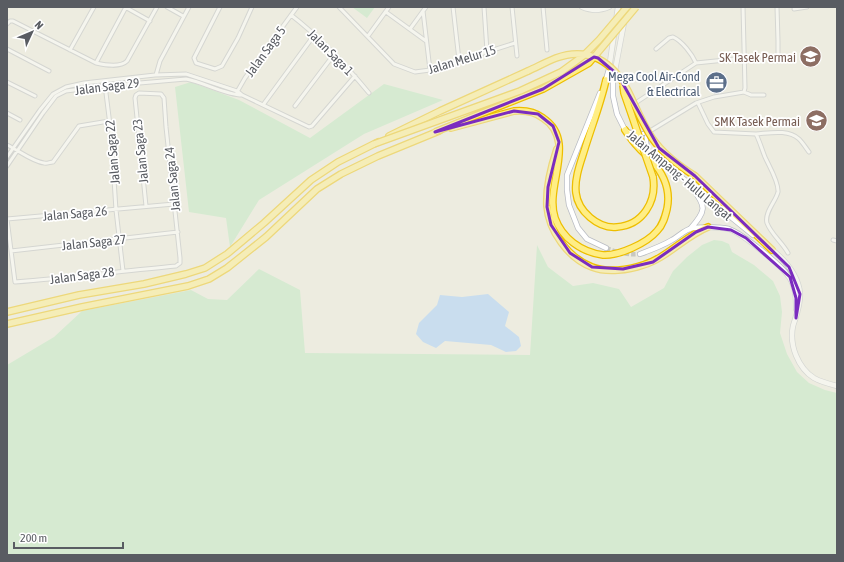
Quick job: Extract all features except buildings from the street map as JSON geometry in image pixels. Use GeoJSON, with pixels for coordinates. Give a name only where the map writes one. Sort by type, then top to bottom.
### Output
{"type":"FeatureCollection","features":[{"type":"Feature","properties":{"kind":"highway"},"geometry":{"type":"LineString","coordinates":[[374,144],[520,91],[561,72],[583,56],[599,40],[627,7]]}},
{"type":"Feature","properties":{"kind":"highway"},"geometry":{"type":"LineString","coordinates":[[7,324],[82,307],[188,286],[209,279],[227,268],[266,237],[317,189],[341,174],[378,156],[435,132],[543,89],[589,63],[636,7]]}},
{"type":"Feature","properties":{"kind":"highway"},"geometry":{"type":"LineString","coordinates":[[7,312],[79,295],[144,284],[205,268],[227,254],[311,180],[338,162],[440,111],[556,58],[567,55],[587,55],[598,58],[607,63],[627,90],[644,125],[659,148],[681,167],[695,176],[772,250]]}},
{"type":"Feature","properties":{"kind":"highway"},"geometry":{"type":"LineString","coordinates":[[606,80],[602,99],[578,172],[576,193],[579,204],[591,218],[604,225],[615,227],[623,226],[638,219],[650,206],[655,186],[622,83]]}},
{"type":"Feature","properties":{"kind":"highway"},"geometry":{"type":"LineString","coordinates":[[435,132],[523,110],[538,114],[545,119],[553,126],[559,142],[559,163],[552,198],[555,216],[561,231],[572,243],[589,251],[604,255],[617,253],[646,241],[658,230],[665,220],[669,202],[667,185],[660,171],[625,130]]}},
{"type":"Feature","properties":{"kind":"highway"},"geometry":{"type":"LineString","coordinates":[[559,142],[553,161],[548,187],[547,207],[551,225],[561,243],[570,253],[592,268],[608,270],[642,266],[654,262],[696,232],[708,227]]}},
{"type":"Feature","properties":{"kind":"street"},"geometry":{"type":"LineString","coordinates":[[70,50],[94,7]]}},
{"type":"Feature","properties":{"kind":"street"},"geometry":{"type":"LineString","coordinates":[[96,63],[126,7],[150,20]]}},
{"type":"Feature","properties":{"kind":"street"},"geometry":{"type":"LineString","coordinates":[[8,22],[13,21],[96,63],[104,65],[121,65],[127,61],[157,7]]}},
{"type":"Feature","properties":{"kind":"street"},"geometry":{"type":"LineString","coordinates":[[167,7],[183,16]]}},
{"type":"Feature","properties":{"kind":"street"},"geometry":{"type":"LineString","coordinates":[[156,81],[160,61],[189,7]]}},
{"type":"Feature","properties":{"kind":"street"},"geometry":{"type":"LineString","coordinates":[[220,7],[194,58],[196,63],[215,69],[222,66],[238,38],[252,7]]}},
{"type":"Feature","properties":{"kind":"street","name":"Jalan Saga 5"},"geometry":{"type":"LineString","coordinates":[[235,95],[297,7]]}},
{"type":"Feature","properties":{"kind":"street","name":"Jalan Melur 15"},"geometry":{"type":"LineString","coordinates":[[339,7],[394,64],[415,72],[430,70],[515,43]]}},
{"type":"Feature","properties":{"kind":"street"},"geometry":{"type":"LineString","coordinates":[[368,36],[389,7]]}},
{"type":"Feature","properties":{"kind":"street"},"geometry":{"type":"LineString","coordinates":[[410,29],[426,7]]}},
{"type":"Feature","properties":{"kind":"street"},"geometry":{"type":"LineString","coordinates":[[453,7],[458,60]]}},
{"type":"Feature","properties":{"kind":"street"},"geometry":{"type":"LineString","coordinates":[[484,7],[487,51]]}},
{"type":"Feature","properties":{"kind":"street"},"geometry":{"type":"LineString","coordinates":[[512,7],[517,56]]}},
{"type":"Feature","properties":{"kind":"street"},"geometry":{"type":"LineString","coordinates":[[543,7],[546,50]]}},
{"type":"Feature","properties":{"kind":"street"},"geometry":{"type":"LineString","coordinates":[[582,7],[600,11],[609,7]]}},
{"type":"Feature","properties":{"kind":"street"},"geometry":{"type":"LineString","coordinates":[[606,248],[587,239],[578,228],[569,205],[567,175],[606,80],[618,7]]}},
{"type":"Feature","properties":{"kind":"street","name":"Jalan Ampang - Hulu Langat"},"geometry":{"type":"LineString","coordinates":[[627,7],[613,81],[613,96],[617,114],[625,130],[649,152],[772,250],[789,267],[798,284],[800,298],[793,328],[792,344],[799,362],[809,374],[815,378],[837,386]]}},
{"type":"Feature","properties":{"kind":"street"},"geometry":{"type":"LineString","coordinates":[[743,7],[745,58],[744,92]]}},
{"type":"Feature","properties":{"kind":"street"},"geometry":{"type":"LineString","coordinates":[[777,7],[778,61]]}},
{"type":"Feature","properties":{"kind":"street"},"geometry":{"type":"LineString","coordinates":[[794,9],[807,7]]}},
{"type":"Feature","properties":{"kind":"street"},"geometry":{"type":"LineString","coordinates":[[423,11],[430,70]]}},
{"type":"Feature","properties":{"kind":"street"},"geometry":{"type":"LineString","coordinates":[[386,12],[426,41]]}},
{"type":"Feature","properties":{"kind":"street","name":"Jalan Saga 1"},"geometry":{"type":"LineString","coordinates":[[291,15],[315,34],[335,53],[369,93]]}},
{"type":"Feature","properties":{"kind":"street"},"geometry":{"type":"LineString","coordinates":[[263,105],[315,34]]}},
{"type":"Feature","properties":{"kind":"street"},"geometry":{"type":"LineString","coordinates":[[656,49],[669,38],[673,37],[678,39],[690,52],[696,63]]}},
{"type":"Feature","properties":{"kind":"street"},"geometry":{"type":"LineString","coordinates":[[7,49],[49,71]]}},
{"type":"Feature","properties":{"kind":"street"},"geometry":{"type":"LineString","coordinates":[[295,106],[335,53]]}},
{"type":"Feature","properties":{"kind":"street"},"geometry":{"type":"LineString","coordinates":[[637,102],[696,63],[745,58]]}},
{"type":"Feature","properties":{"kind":"street","name":"Jalan Saga 29"},"geometry":{"type":"LineString","coordinates":[[7,166],[17,149],[56,96],[66,91],[156,75],[186,74],[237,91],[242,95],[309,127],[312,126],[355,76]]}},
{"type":"Feature","properties":{"kind":"street","name":"Jalan Saga 29"},"geometry":{"type":"LineString","coordinates":[[7,156],[53,94],[66,87],[84,83],[105,84],[186,79],[197,81],[235,95],[242,95]]}},
{"type":"Feature","properties":{"kind":"street"},"geometry":{"type":"LineString","coordinates":[[7,82],[35,96]]}},
{"type":"Feature","properties":{"kind":"street","name":"Jalan Saga 22"},"geometry":{"type":"LineString","coordinates":[[105,84],[123,271]]}},
{"type":"Feature","properties":{"kind":"street"},"geometry":{"type":"LineString","coordinates":[[625,130],[634,134],[642,134],[650,131],[698,103],[714,98],[744,92],[750,95],[764,95]]}},
{"type":"Feature","properties":{"kind":"street","name":"Jalan Saga 23"},"geometry":{"type":"LineString","coordinates":[[146,206],[135,98],[139,93],[163,95]]}},
{"type":"Feature","properties":{"kind":"street","name":"Jalan Saga 24"},"geometry":{"type":"LineString","coordinates":[[163,95],[180,263]]}},
{"type":"Feature","properties":{"kind":"street"},"geometry":{"type":"LineString","coordinates":[[698,103],[708,124],[714,132],[792,134],[799,139],[809,152]]}},
{"type":"Feature","properties":{"kind":"street"},"geometry":{"type":"LineString","coordinates":[[7,113],[20,120]]}},
{"type":"Feature","properties":{"kind":"street"},"geometry":{"type":"LineString","coordinates":[[7,145],[44,164],[53,162],[79,126],[109,121]]}},
{"type":"Feature","properties":{"kind":"street"},"geometry":{"type":"LineString","coordinates":[[649,152],[646,137],[650,131]]}},
{"type":"Feature","properties":{"kind":"street"},"geometry":{"type":"LineString","coordinates":[[756,134],[773,174],[778,191],[766,222],[788,253]]}},
{"type":"Feature","properties":{"kind":"street"},"geometry":{"type":"LineString","coordinates":[[687,182],[700,198],[703,208],[701,216],[690,229]]}},
{"type":"Feature","properties":{"kind":"street","name":"Jalan Saga 26"},"geometry":{"type":"LineString","coordinates":[[11,251],[7,220],[174,204]]}},
{"type":"Feature","properties":{"kind":"street","name":"Jalan Ampang - Hulu Langat"},"geometry":{"type":"LineString","coordinates":[[640,254],[670,241],[690,229],[708,227],[736,232],[746,238],[782,268],[790,277],[796,298],[796,318]]}},
{"type":"Feature","properties":{"kind":"street","name":"Jalan Saga 27"},"geometry":{"type":"LineString","coordinates":[[11,251],[178,232]]}},
{"type":"Feature","properties":{"kind":"street"},"geometry":{"type":"LineString","coordinates":[[833,240],[837,241]]}},
{"type":"Feature","properties":{"kind":"street","name":"Jalan Saga 28"},"geometry":{"type":"LineString","coordinates":[[11,251],[15,282],[69,278],[176,266],[180,263]]}},
{"type":"Feature","properties":{"kind":"highlighted area"},"geometry":{"type":"Polygon","coordinates":[[[594,57],[598,58],[618,75],[659,148],[695,176],[789,267],[800,294],[796,318],[796,298],[790,277],[746,238],[731,230],[708,227],[696,232],[653,262],[623,269],[592,267],[570,253],[551,225],[547,207],[548,187],[559,142],[553,126],[538,114],[514,111],[435,132],[543,89],[594,57]]]}},
{"type":"Feature","properties":{"kind":"green space"},"geometry":{"type":"Polygon","coordinates":[[[352,7],[375,7],[367,18],[352,7]]]}},
{"type":"Feature","properties":{"kind":"green space"},"geometry":{"type":"Polygon","coordinates":[[[191,82],[239,100],[310,138],[384,84],[443,100],[364,134],[259,200],[230,247],[226,218],[189,212],[175,87],[191,82]]]}},
{"type":"Feature","properties":{"kind":"green space"},"geometry":{"type":"Polygon","coordinates":[[[714,240],[729,244],[732,252],[754,265],[773,281],[780,296],[782,312],[780,333],[787,354],[797,372],[809,383],[825,390],[837,393],[837,555],[7,555],[7,365],[54,337],[82,311],[191,290],[208,299],[227,300],[259,269],[300,290],[305,353],[530,355],[537,245],[548,267],[573,286],[593,283],[619,289],[631,307],[664,288],[673,271],[687,257],[702,245],[714,240]]]}},
{"type":"Feature","properties":{"kind":"water"},"geometry":{"type":"Polygon","coordinates":[[[488,294],[509,312],[505,326],[519,337],[521,346],[516,351],[506,352],[491,345],[445,341],[436,348],[423,342],[416,334],[419,323],[437,305],[440,295],[462,297],[488,294]]]}},
{"type":"Feature","properties":{"kind":"tunnel"},"geometry":{"type":"LineString","coordinates":[[606,248],[623,253],[640,254]]}},
{"type":"Feature","properties":{"kind":"place","name":"SK Tasek Permai"},"geometry":{"type":"Point","coordinates":[811,57]}},
{"type":"Feature","properties":{"kind":"place","name":"Mega Cool Air-Cond & Electrical"},"geometry":{"type":"Point","coordinates":[716,83]}},
{"type":"Feature","properties":{"kind":"place","name":"SMK Tasek Permai"},"geometry":{"type":"Point","coordinates":[816,121]}}]}
